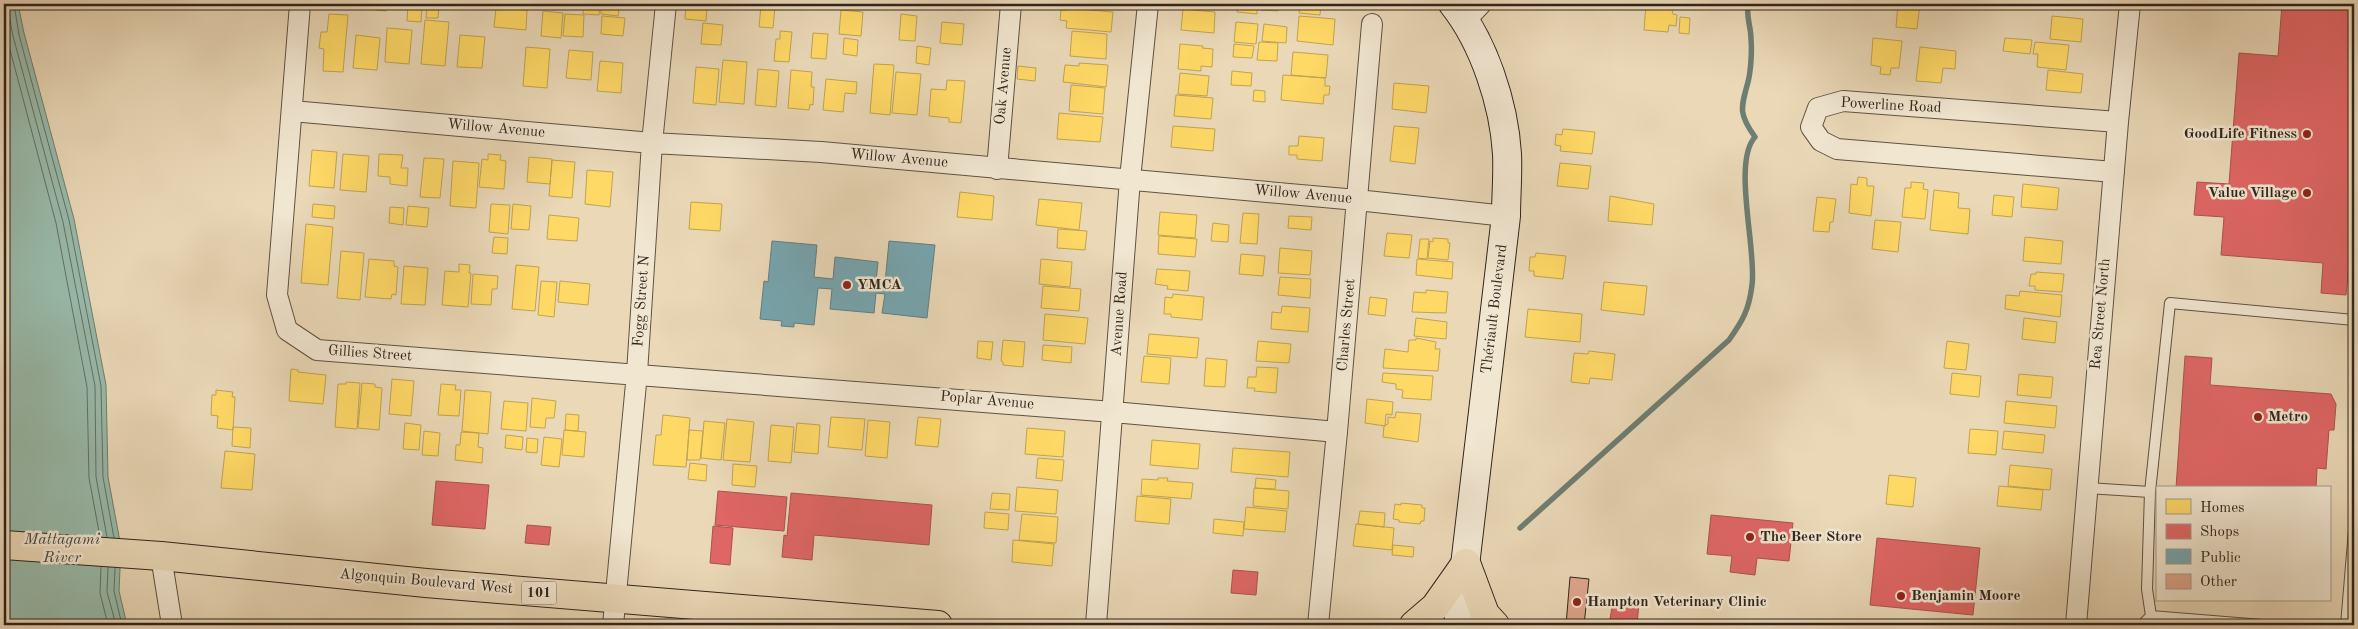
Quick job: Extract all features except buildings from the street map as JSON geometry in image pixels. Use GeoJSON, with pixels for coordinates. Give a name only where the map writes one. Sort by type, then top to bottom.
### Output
{"type":"FeatureCollection","features":[{"type":"Feature","properties":{"kind":"main road","name":"Thériault Boulevard"},"geometry":{"type":"LineString","coordinates":[[1458,625],[1506,216],[1507,153],[1496,88],[1466,9]]}},
{"type":"Feature","properties":{"kind":"main road","name":"Algonquin Boulevard West"},"geometry":{"type":"LineString","coordinates":[[4,545],[151,555],[426,583],[615,612],[938,625]]}},
{"type":"Feature","properties":{"kind":"main road"},"geometry":{"type":"LineString","coordinates":[[1414,625],[1435,607],[1466,563]]}},
{"type":"Feature","properties":{"kind":"main road"},"geometry":{"type":"LineString","coordinates":[[1466,563],[1484,614],[1494,625]]}},
{"type":"Feature","properties":{"kind":"street","name":"Gillies Street"},"geometry":{"type":"LineString","coordinates":[[300,4],[277,295],[287,330],[317,350],[637,373]]}},
{"type":"Feature","properties":{"kind":"street","name":"Fogg Street N"},"geometry":{"type":"LineString","coordinates":[[615,612],[637,373],[652,143],[666,4]]}},
{"type":"Feature","properties":{"kind":"street","name":"Oak Avenue"},"geometry":{"type":"LineString","coordinates":[[997,168],[1011,4]]}},
{"type":"Feature","properties":{"kind":"street","name":"Avenue Road"},"geometry":{"type":"LineString","coordinates":[[1096,625],[1130,179],[1148,4]]}},
{"type":"Feature","properties":{"kind":"street","name":"Rea Street North"},"geometry":{"type":"LineString","coordinates":[[2076,625],[2118,122],[2130,4]]}},
{"type":"Feature","properties":{"kind":"street","name":"Charles Street"},"geometry":{"type":"LineString","coordinates":[[1318,625],[1358,200],[1372,24]]}},
{"type":"Feature","properties":{"kind":"street","name":"Powerline Road"},"geometry":{"type":"LineString","coordinates":[[2114,172],[1837,149],[1821,141],[1811,127],[1818,108],[1843,101],[2118,122]]}},
{"type":"Feature","properties":{"kind":"street","name":"Willow Avenue"},"geometry":{"type":"LineString","coordinates":[[292,111],[652,143],[821,152],[1358,200],[1506,216]]}},
{"type":"Feature","properties":{"kind":"street","name":"Poplar Avenue"},"geometry":{"type":"LineString","coordinates":[[637,373],[1337,432]]}},
{"type":"Feature","properties":{"kind":"street"},"geometry":{"type":"LineString","coordinates":[[151,555],[172,625]]}},
{"type":"Feature","properties":{"kind":"lane"},"geometry":{"type":"LineString","coordinates":[[2151,616],[2147,589],[2150,492],[2170,303],[2354,320]]}},
{"type":"Feature","properties":{"kind":"lane"},"geometry":{"type":"LineString","coordinates":[[2087,488],[2150,492]]}},
{"type":"Feature","properties":{"kind":"lane"},"geometry":{"type":"LineString","coordinates":[[2346,625],[2352,581],[2354,530]]}},
{"type":"Feature","properties":{"kind":"lane"},"geometry":{"type":"LineString","coordinates":[[2142,625],[2151,616],[2262,625]]}},
{"type":"Feature","properties":{"kind":"water","name":"Mattagami River"},"geometry":{"type":"Polygon","coordinates":[[[4,4],[18,4],[24,33],[74,219],[106,385],[108,477],[121,547],[119,591],[127,625],[4,625],[4,4]]]}},
{"type":"Feature","properties":{"kind":"waterway"},"geometry":{"type":"LineString","coordinates":[[1520,528],[1729,340],[1745,314],[1751,294],[1753,270],[1745,186],[1746,166],[1748,149],[1755,137],[1743,116],[1742,110],[1751,60],[1748,4]]}},
{"type":"Feature","properties":{"kind":"place","name":"GoodLife Fitness"},"geometry":{"type":"Point","coordinates":[2307,134]}},
{"type":"Feature","properties":{"kind":"place","name":"Value Village"},"geometry":{"type":"Point","coordinates":[2307,193]}},
{"type":"Feature","properties":{"kind":"place","name":"YMCA"},"geometry":{"type":"Point","coordinates":[847,285]}},
{"type":"Feature","properties":{"kind":"place","name":"Metro"},"geometry":{"type":"Point","coordinates":[2258,417]}},
{"type":"Feature","properties":{"kind":"place","name":"The Beer Store"},"geometry":{"type":"Point","coordinates":[1750,537]}},
{"type":"Feature","properties":{"kind":"place","name":"Benjamin Moore"},"geometry":{"type":"Point","coordinates":[1901,596]}},
{"type":"Feature","properties":{"kind":"place","name":"Hampton Veterinary Clinic"},"geometry":{"type":"Point","coordinates":[1577,602]}}]}
